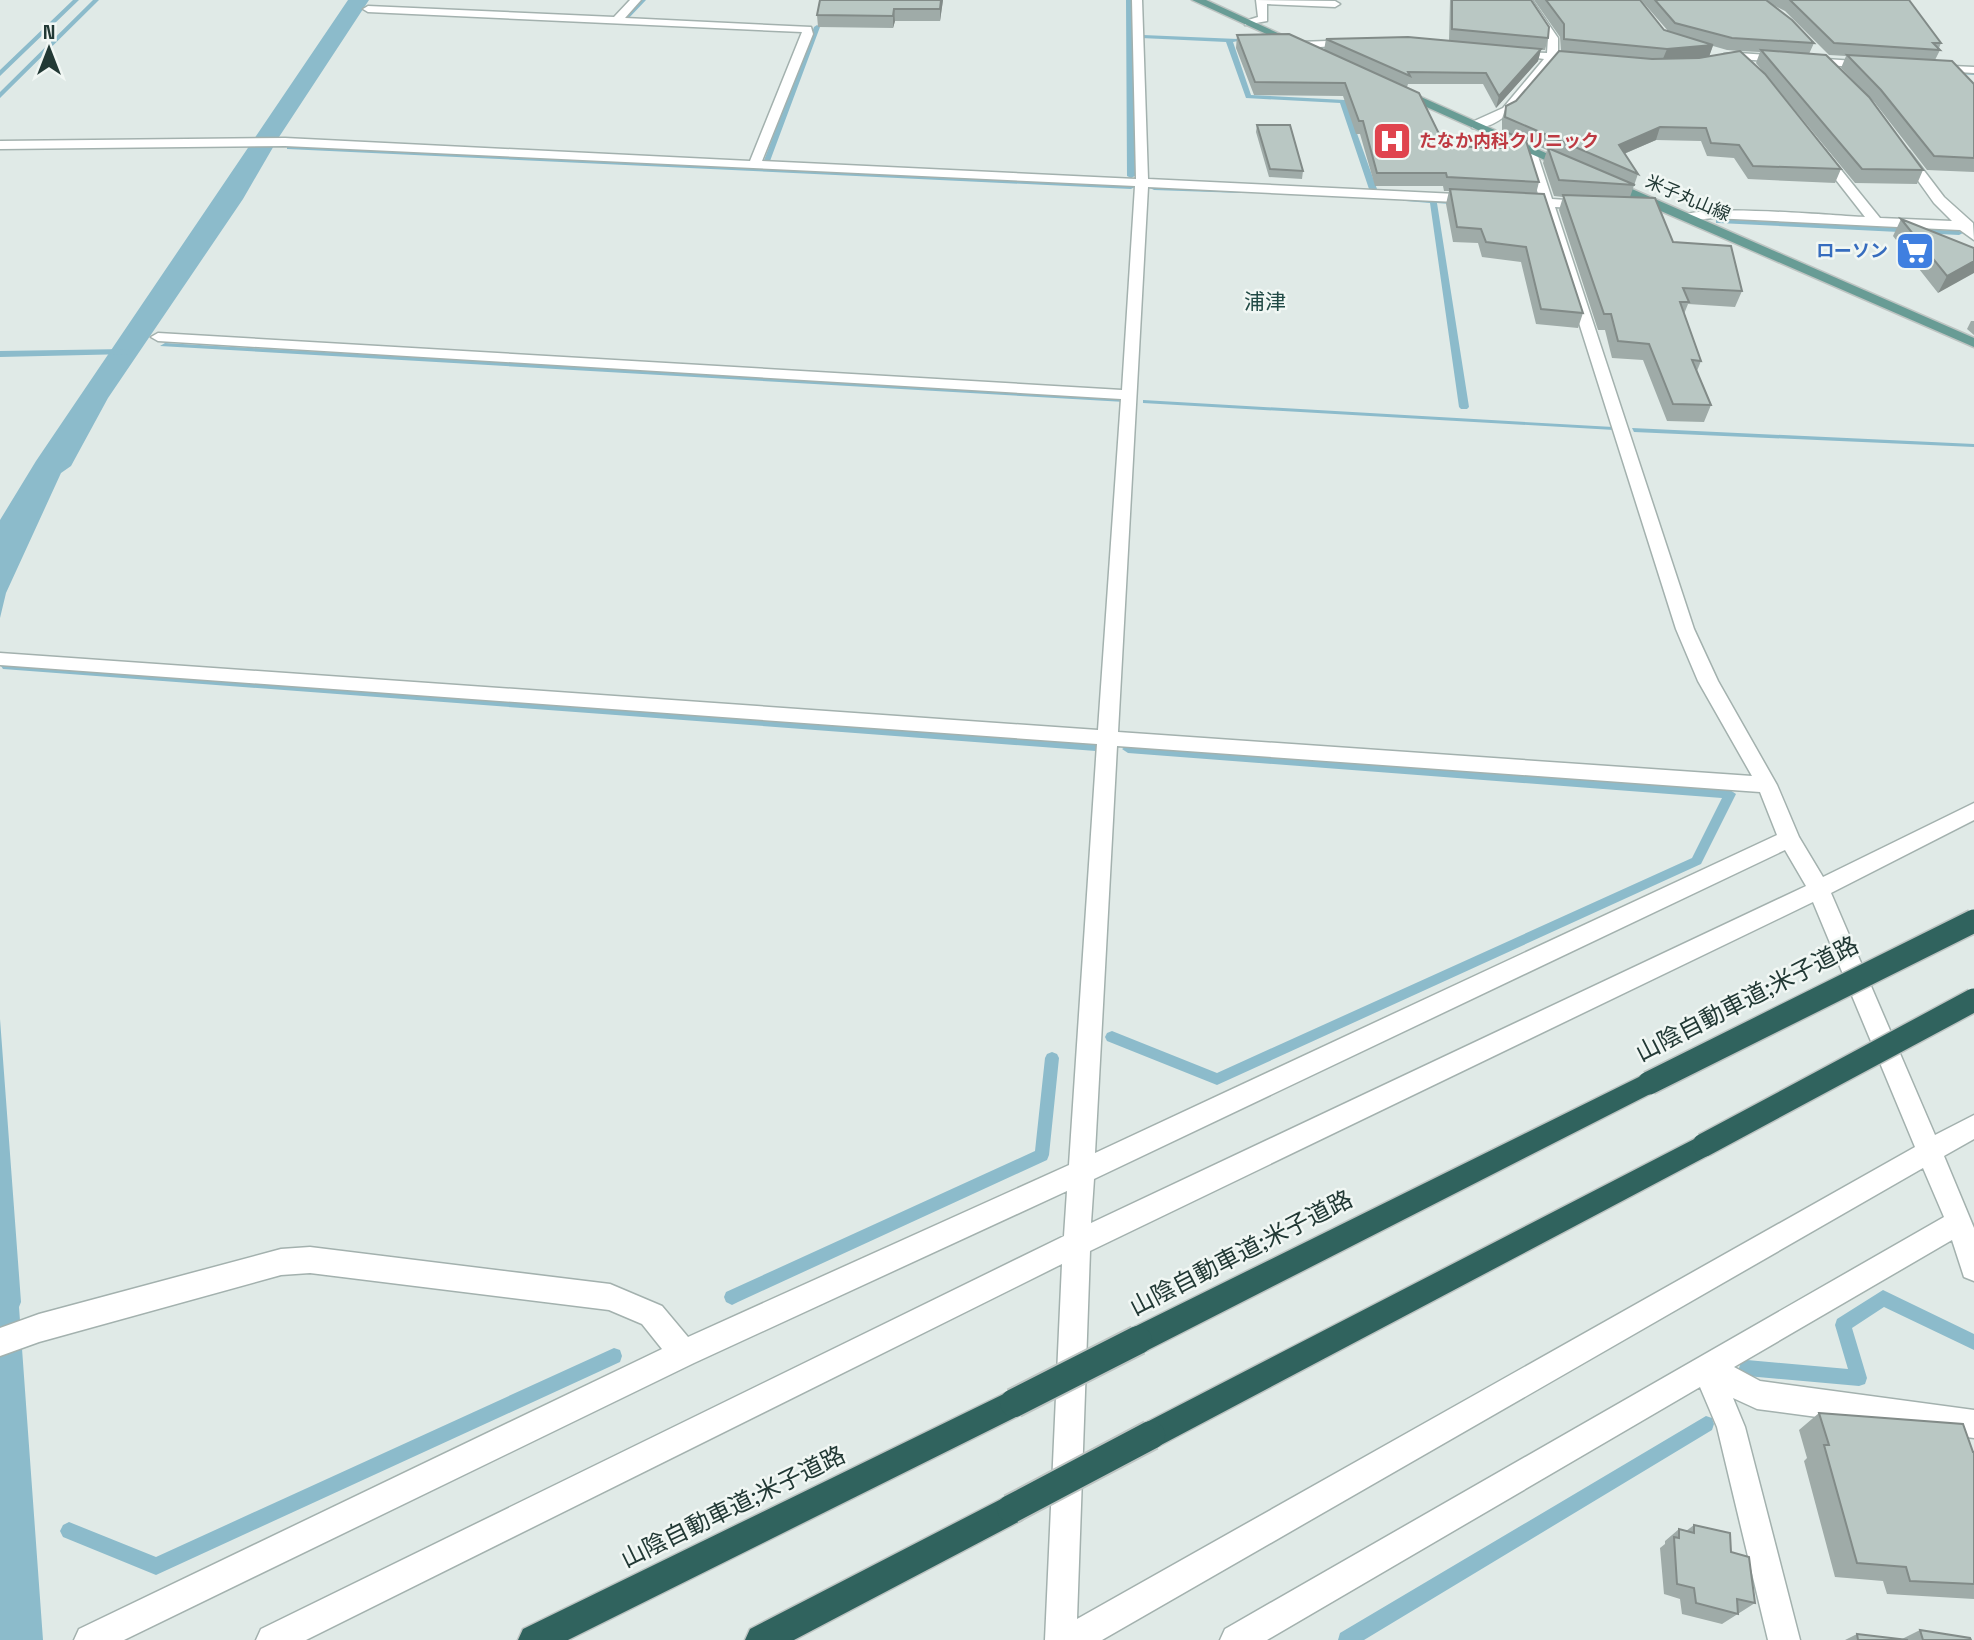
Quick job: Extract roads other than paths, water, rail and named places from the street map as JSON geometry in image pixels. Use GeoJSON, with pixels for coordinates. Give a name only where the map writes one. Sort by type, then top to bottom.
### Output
{"type":"FeatureCollection","features":[{"type":"Feature","properties":{"kind":"highway","name":"山陰自動車道;米子道路"},"geometry":{"type":"LineString","coordinates":[[534,1640],[1014,1403],[1974,921]]}},
{"type":"Feature","properties":{"kind":"highway"},"geometry":{"type":"LineString","coordinates":[[761,1640],[1704,1145],[1974,1000]]}},
{"type":"Feature","properties":{"kind":"main road"},"geometry":{"type":"LineString","coordinates":[[1197,0],[1325,57]]}},
{"type":"Feature","properties":{"kind":"main road","name":"米子丸山線"},"geometry":{"type":"LineString","coordinates":[[1388,85],[1530,150],[1974,343]]}},
{"type":"Feature","properties":{"kind":"street"},"geometry":{"type":"LineString","coordinates":[[617,20],[636,0]]}},
{"type":"Feature","properties":{"kind":"street"},"geometry":{"type":"LineString","coordinates":[[1061,1640],[1072,1322],[1142,182],[1137,0]]}},
{"type":"Feature","properties":{"kind":"street"},"geometry":{"type":"LineString","coordinates":[[1476,125],[1507,110],[1552,56],[1553,38],[1527,0]]}},
{"type":"Feature","properties":{"kind":"street"},"geometry":{"type":"LineString","coordinates":[[1250,23],[1263,19],[1262,1],[1335,4]]}},
{"type":"Feature","properties":{"kind":"street"},"geometry":{"type":"LineString","coordinates":[[368,9],[807,29],[808,34],[754,165]]}},
{"type":"Feature","properties":{"kind":"street"},"geometry":{"type":"LineString","coordinates":[[1300,45],[1364,43]]}},
{"type":"Feature","properties":{"kind":"street"},"geometry":{"type":"LineString","coordinates":[[1810,46],[1844,81]]}},
{"type":"Feature","properties":{"kind":"street"},"geometry":{"type":"LineString","coordinates":[[1502,53],[1593,60]]}},
{"type":"Feature","properties":{"kind":"street"},"geometry":{"type":"LineString","coordinates":[[1733,56],[1750,71]]}},
{"type":"Feature","properties":{"kind":"street"},"geometry":{"type":"LineString","coordinates":[[1707,58],[1720,62],[1733,56],[1881,66]]}},
{"type":"Feature","properties":{"kind":"street"},"geometry":{"type":"LineString","coordinates":[[1920,68],[1974,70]]}},
{"type":"Feature","properties":{"kind":"street"},"geometry":{"type":"LineString","coordinates":[[0,145],[280,142],[1608,206]]}},
{"type":"Feature","properties":{"kind":"street"},"geometry":{"type":"LineString","coordinates":[[1812,142],[1876,222]]}},
{"type":"Feature","properties":{"kind":"street"},"geometry":{"type":"LineString","coordinates":[[1900,147],[1940,200],[1971,229]]}},
{"type":"Feature","properties":{"kind":"street"},"geometry":{"type":"LineString","coordinates":[[1530,150],[1621,422],[1685,629],[1708,681],[1767,785],[1789,839],[1819,889],[1930,1151],[1959,1222],[1974,1268]]}},
{"type":"Feature","properties":{"kind":"street"},"geometry":{"type":"LineString","coordinates":[[1632,207],[1660,205]]}},
{"type":"Feature","properties":{"kind":"street"},"geometry":{"type":"LineString","coordinates":[[1687,217],[1713,214],[1971,229]]}},
{"type":"Feature","properties":{"kind":"street"},"geometry":{"type":"LineString","coordinates":[[158,337],[1131,395]]}},
{"type":"Feature","properties":{"kind":"street"},"geometry":{"type":"LineString","coordinates":[[0,659],[1767,785]]}},
{"type":"Feature","properties":{"kind":"street"},"geometry":{"type":"LineString","coordinates":[[272,1640],[1078,1243],[1819,889],[1974,811]]}},
{"type":"Feature","properties":{"kind":"street"},"geometry":{"type":"LineString","coordinates":[[90,1640],[684,1353],[1081,1172],[1789,839]]}},
{"type":"Feature","properties":{"kind":"street"},"geometry":{"type":"LineString","coordinates":[[1071,1640],[1974,1126]]}},
{"type":"Feature","properties":{"kind":"street"},"geometry":{"type":"LineString","coordinates":[[1236,1640],[1959,1222]]}},
{"type":"Feature","properties":{"kind":"street"},"geometry":{"type":"LineString","coordinates":[[0,1342],[33,1329],[281,1262],[310,1260],[610,1297],[652,1315],[684,1353]]}},
{"type":"Feature","properties":{"kind":"street"},"geometry":{"type":"LineString","coordinates":[[1706,1368],[1758,1395],[1974,1424]]}},
{"type":"Feature","properties":{"kind":"street"},"geometry":{"type":"LineString","coordinates":[[1706,1368],[1731,1427],[1784,1640]]}},
{"type":"Feature","properties":{"kind":"water"},"geometry":{"type":"Polygon","coordinates":[[[348,0],[369,0],[279,137],[243,199],[108,398],[71,466],[61,473],[6,593],[0,618],[0,520],[36,461],[348,0]]]}},
{"type":"Feature","properties":{"kind":"water"},"geometry":{"type":"Polygon","coordinates":[[[165,343],[1124,398],[1125,402],[160,346],[165,343]]]}},
{"type":"Feature","properties":{"kind":"water"},"geometry":{"type":"Polygon","coordinates":[[[1143,400],[1613,427],[1614,430],[1143,403],[1143,400]]]}},
{"type":"Feature","properties":{"kind":"water"},"geometry":{"type":"Polygon","coordinates":[[[1632,428],[1974,444],[1974,447],[1634,432],[1632,428]]]}},
{"type":"Feature","properties":{"kind":"water"},"geometry":{"type":"Polygon","coordinates":[[[0,1019],[21,1302],[19,1307],[43,1640],[0,1640],[0,1019]]]}},
{"type":"Feature","properties":{"kind":"waterway"},"geometry":{"type":"LineString","coordinates":[[0,74],[76,0]]}},
{"type":"Feature","properties":{"kind":"waterway"},"geometry":{"type":"LineString","coordinates":[[0,96],[96,0]]}},
{"type":"Feature","properties":{"kind":"waterway"},"geometry":{"type":"LineString","coordinates":[[625,19],[643,0]]}},
{"type":"Feature","properties":{"kind":"waterway"},"geometry":{"type":"LineString","coordinates":[[1129,0],[1131,176]]}},
{"type":"Feature","properties":{"kind":"waterway"},"geometry":{"type":"LineString","coordinates":[[766,161],[817,27]]}},
{"type":"Feature","properties":{"kind":"waterway"},"geometry":{"type":"LineString","coordinates":[[1143,37],[1236,40]]}},
{"type":"Feature","properties":{"kind":"waterway"},"geometry":{"type":"LineString","coordinates":[[1229,40],[1248,97],[1343,101],[1373,189]]}},
{"type":"Feature","properties":{"kind":"waterway"},"geometry":{"type":"LineString","coordinates":[[1949,72],[1974,73]]}},
{"type":"Feature","properties":{"kind":"waterway"},"geometry":{"type":"LineString","coordinates":[[290,147],[1131,187]]}},
{"type":"Feature","properties":{"kind":"waterway"},"geometry":{"type":"LineString","coordinates":[[1154,188],[1241,191]]}},
{"type":"Feature","properties":{"kind":"waterway"},"geometry":{"type":"LineString","coordinates":[[1406,199],[1462,203]]}},
{"type":"Feature","properties":{"kind":"waterway"},"geometry":{"type":"LineString","coordinates":[[1433,201],[1464,407]]}},
{"type":"Feature","properties":{"kind":"waterway"},"geometry":{"type":"LineString","coordinates":[[1719,221],[1959,233]]}},
{"type":"Feature","properties":{"kind":"waterway"},"geometry":{"type":"LineString","coordinates":[[0,354],[126,352]]}},
{"type":"Feature","properties":{"kind":"waterway"},"geometry":{"type":"LineString","coordinates":[[7,666],[1096,747]]}},
{"type":"Feature","properties":{"kind":"waterway"},"geometry":{"type":"LineString","coordinates":[[1112,1037],[1217,1079],[1697,861],[1730,794],[1128,749]]}},
{"type":"Feature","properties":{"kind":"waterway"},"geometry":{"type":"LineString","coordinates":[[732,1297],[1042,1155],[1052,1058]]}},
{"type":"Feature","properties":{"kind":"waterway"},"geometry":{"type":"LineString","coordinates":[[1747,1368],[1859,1378],[1843,1325],[1883,1298],[1974,1342]]}},
{"type":"Feature","properties":{"kind":"waterway"},"geometry":{"type":"LineString","coordinates":[[69,1531],[156,1566],[614,1356]]}},
{"type":"Feature","properties":{"kind":"waterway"},"geometry":{"type":"LineString","coordinates":[[1347,1640],[1706,1424]]}},
{"type":"Feature","properties":{"kind":"place","name":"たなか内科クリニック"},"geometry":{"type":"Point","coordinates":[1392,141]}},
{"type":"Feature","properties":{"kind":"place","name":"ローソン"},"geometry":{"type":"Point","coordinates":[1915,251]}},
{"type":"Feature","properties":{"kind":"district","name":"浦津"},"geometry":{"type":"Point","coordinates":[1265,302]}}]}
